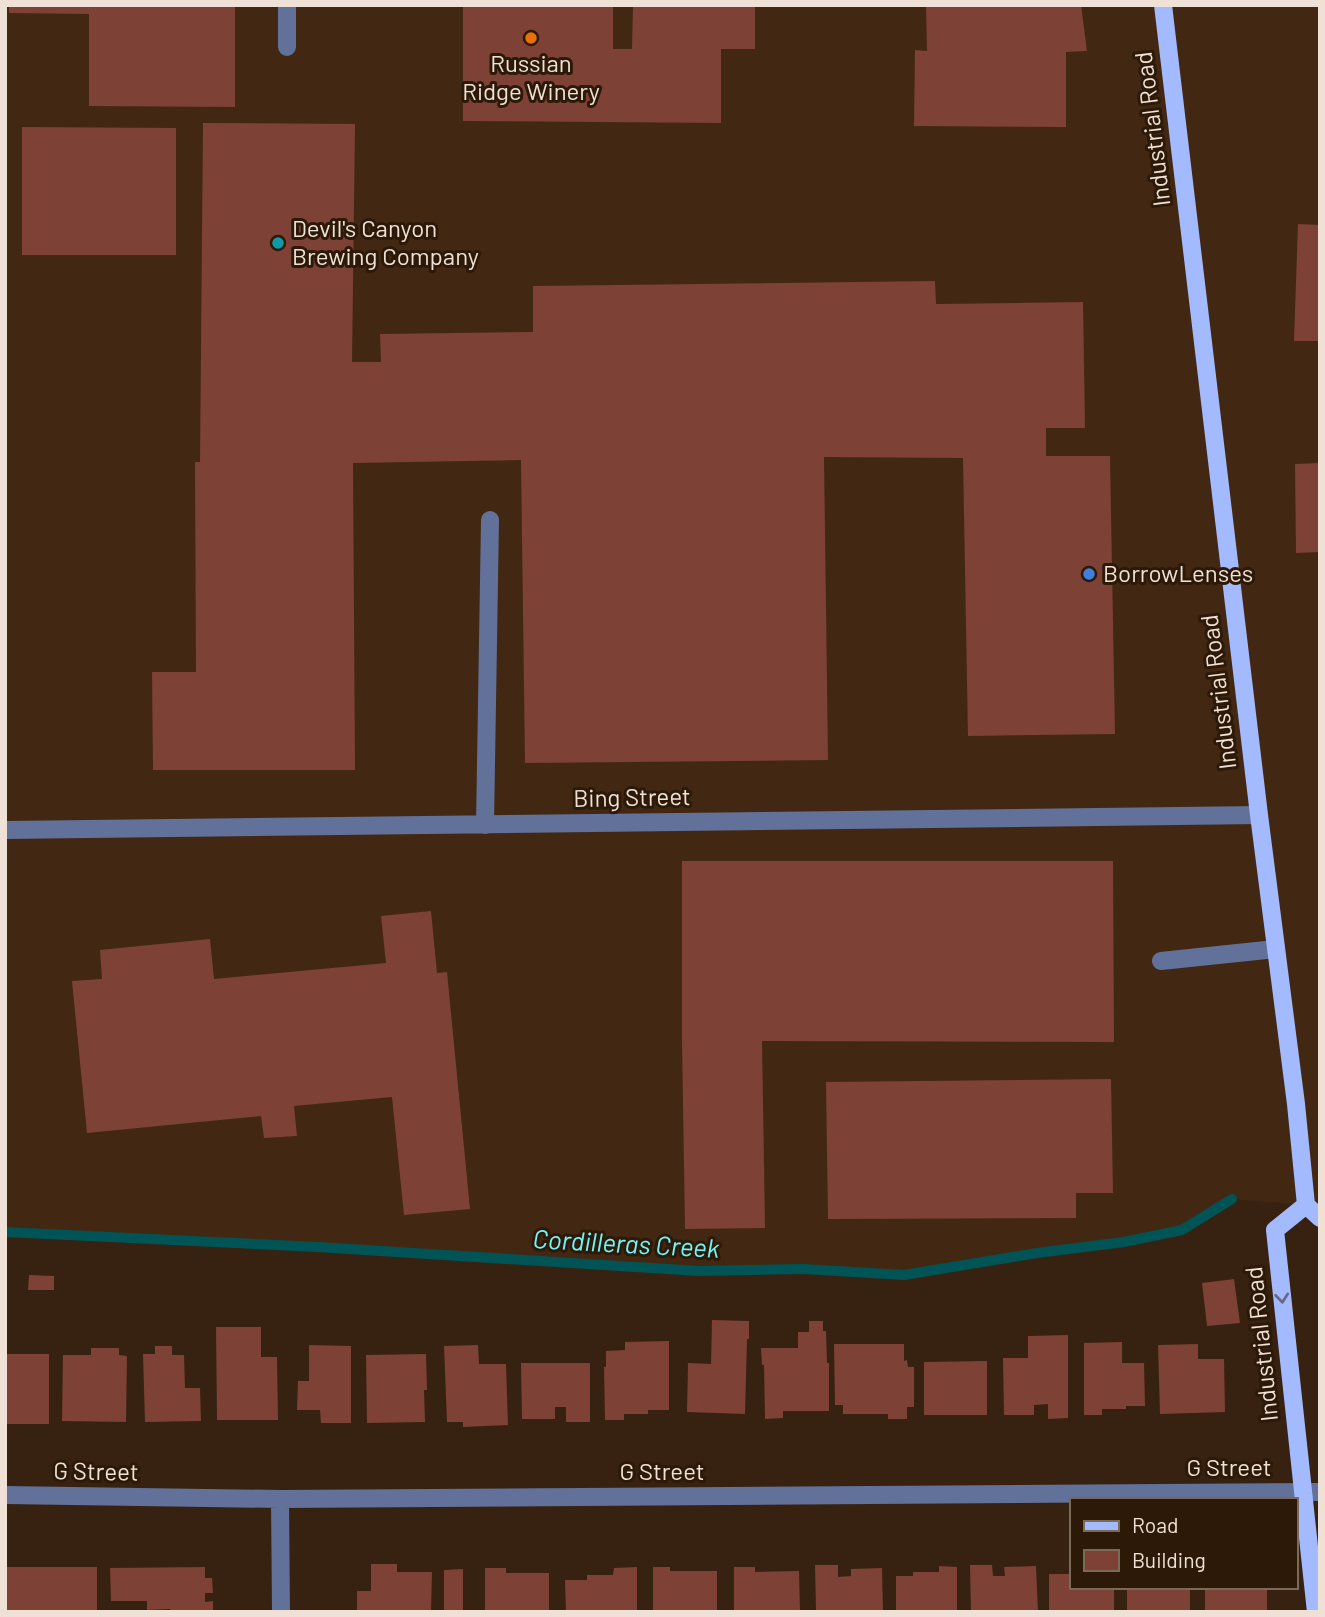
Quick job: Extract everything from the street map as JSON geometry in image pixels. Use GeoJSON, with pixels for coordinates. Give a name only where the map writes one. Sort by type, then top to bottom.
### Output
{"type":"FeatureCollection","features":[{"type":"Feature","properties":{"kind":"main road","name":"Industrial Road"},"geometry":{"type":"LineString","coordinates":[[1163,5],[1306,1205],[1275,1230],[1311,1492]]}},
{"type":"Feature","properties":{"kind":"main road"},"geometry":{"type":"LineString","coordinates":[[1306,1205],[1320,1219]]}},
{"type":"Feature","properties":{"kind":"main road"},"geometry":{"type":"LineString","coordinates":[[1311,1492],[1316,1612]]}},
{"type":"Feature","properties":{"kind":"street"},"geometry":{"type":"LineString","coordinates":[[287,5],[287,47]]}},
{"type":"Feature","properties":{"kind":"street"},"geometry":{"type":"LineString","coordinates":[[485,825],[490,520]]}},
{"type":"Feature","properties":{"kind":"street","name":"Bing Street"},"geometry":{"type":"LineString","coordinates":[[5,830],[1259,815]]}},
{"type":"Feature","properties":{"kind":"street"},"geometry":{"type":"LineString","coordinates":[[1161,961],[1276,949]]}},
{"type":"Feature","properties":{"kind":"street","name":"G Street"},"geometry":{"type":"LineString","coordinates":[[5,1495],[280,1499],[1311,1492]]}},
{"type":"Feature","properties":{"kind":"street"},"geometry":{"type":"LineString","coordinates":[[280,1499],[281,1612]]}},
{"type":"Feature","properties":{"kind":"shaded area"},"geometry":{"type":"Polygon","coordinates":[[[5,5],[1320,5],[1320,1218],[1306,1205],[1232,1199],[1182,1230],[1124,1242],[904,1275],[803,1269],[699,1271],[317,1247],[5,1232],[5,5]]]}},
{"type":"Feature","properties":{"kind":"building"},"geometry":{"type":"Polygon","coordinates":[[[9,5],[235,5],[235,107],[89,106],[89,14],[9,13],[9,5]]]}},
{"type":"Feature","properties":{"kind":"building"},"geometry":{"type":"Polygon","coordinates":[[[463,5],[613,5],[613,49],[632,49],[633,5],[755,5],[755,49],[721,49],[721,123],[463,121],[463,5]]]}},
{"type":"Feature","properties":{"kind":"building"},"geometry":{"type":"Polygon","coordinates":[[[926,5],[1081,5],[1087,51],[1066,52],[1066,127],[914,126],[915,50],[927,51],[926,5]]]}},
{"type":"Feature","properties":{"kind":"building"},"geometry":{"type":"Polygon","coordinates":[[[203,123],[355,124],[352,362],[381,362],[380,334],[533,332],[533,286],[935,281],[936,304],[1083,302],[1085,428],[1046,428],[1046,456],[1110,456],[1115,734],[968,736],[963,458],[824,457],[828,760],[525,763],[521,460],[353,463],[355,770],[153,770],[152,672],[196,672],[195,462],[200,462],[203,123]]]}},
{"type":"Feature","properties":{"kind":"building"},"geometry":{"type":"Polygon","coordinates":[[[22,127],[176,128],[176,255],[22,255],[22,127]]]}},
{"type":"Feature","properties":{"kind":"building"},"geometry":{"type":"Polygon","coordinates":[[[1298,224],[1320,225],[1320,341],[1294,341],[1298,224]]]}},
{"type":"Feature","properties":{"kind":"building"},"geometry":{"type":"Polygon","coordinates":[[[1320,463],[1320,552],[1296,553],[1295,464],[1320,463]]]}},
{"type":"Feature","properties":{"kind":"building"},"geometry":{"type":"Polygon","coordinates":[[[682,861],[1113,861],[1114,1042],[762,1041],[765,1228],[685,1229],[682,861]]]}},
{"type":"Feature","properties":{"kind":"building"},"geometry":{"type":"Polygon","coordinates":[[[431,911],[437,973],[447,972],[470,1209],[404,1215],[392,1097],[294,1106],[297,1136],[264,1138],[261,1116],[87,1133],[72,981],[102,979],[100,950],[210,939],[214,979],[386,963],[381,916],[431,911]]]}},
{"type":"Feature","properties":{"kind":"building"},"geometry":{"type":"Polygon","coordinates":[[[1111,1079],[1113,1193],[1076,1193],[1076,1218],[828,1219],[826,1082],[1111,1079]]]}},
{"type":"Feature","properties":{"kind":"building"},"geometry":{"type":"Polygon","coordinates":[[[29,1275],[54,1276],[54,1290],[28,1290],[29,1275]]]}},
{"type":"Feature","properties":{"kind":"building"},"geometry":{"type":"Polygon","coordinates":[[[1234,1279],[1240,1323],[1207,1326],[1202,1283],[1234,1279]]]}},
{"type":"Feature","properties":{"kind":"building"},"geometry":{"type":"Polygon","coordinates":[[[712,1320],[749,1321],[745,1414],[687,1412],[688,1363],[711,1364],[712,1320]]]}},
{"type":"Feature","properties":{"kind":"building"},"geometry":{"type":"Polygon","coordinates":[[[809,1321],[823,1321],[823,1331],[826,1331],[829,1411],[783,1411],[783,1418],[765,1419],[761,1348],[798,1348],[798,1332],[809,1332],[809,1321]]]}},
{"type":"Feature","properties":{"kind":"building"},"geometry":{"type":"Polygon","coordinates":[[[216,1327],[261,1327],[261,1357],[277,1357],[278,1420],[217,1420],[216,1327]]]}},
{"type":"Feature","properties":{"kind":"building"},"geometry":{"type":"Polygon","coordinates":[[[1068,1335],[1068,1418],[1048,1419],[1048,1404],[1034,1405],[1034,1415],[1004,1415],[1003,1358],[1028,1358],[1028,1336],[1068,1335]]]}},
{"type":"Feature","properties":{"kind":"building"},"geometry":{"type":"Polygon","coordinates":[[[669,1341],[669,1410],[648,1410],[648,1414],[624,1414],[624,1420],[605,1420],[606,1351],[625,1350],[625,1342],[669,1341]]]}},
{"type":"Feature","properties":{"kind":"building"},"geometry":{"type":"Polygon","coordinates":[[[1122,1342],[1122,1363],[1144,1363],[1145,1406],[1102,1409],[1102,1415],[1084,1415],[1084,1343],[1122,1342]]]}},
{"type":"Feature","properties":{"kind":"building"},"geometry":{"type":"Polygon","coordinates":[[[834,1344],[904,1344],[904,1361],[907,1360],[908,1367],[914,1367],[914,1407],[907,1407],[907,1419],[888,1419],[888,1414],[843,1414],[843,1405],[835,1405],[834,1344]]]}},
{"type":"Feature","properties":{"kind":"building"},"geometry":{"type":"Polygon","coordinates":[[[1198,1344],[1198,1359],[1224,1359],[1225,1412],[1160,1414],[1158,1345],[1198,1344]]]}},
{"type":"Feature","properties":{"kind":"building"},"geometry":{"type":"Polygon","coordinates":[[[309,1345],[351,1346],[351,1423],[321,1423],[320,1410],[297,1410],[298,1381],[309,1381],[309,1345]]]}},
{"type":"Feature","properties":{"kind":"building"},"geometry":{"type":"Polygon","coordinates":[[[478,1345],[479,1364],[506,1364],[508,1425],[463,1427],[463,1422],[447,1422],[444,1346],[478,1345]]]}},
{"type":"Feature","properties":{"kind":"building"},"geometry":{"type":"Polygon","coordinates":[[[155,1346],[172,1346],[172,1355],[184,1355],[185,1388],[200,1388],[201,1421],[145,1422],[143,1354],[155,1354],[155,1346]]]}},
{"type":"Feature","properties":{"kind":"building"},"geometry":{"type":"Polygon","coordinates":[[[91,1348],[119,1348],[119,1355],[127,1356],[126,1422],[62,1421],[63,1355],[91,1355],[91,1348]]]}},
{"type":"Feature","properties":{"kind":"building"},"geometry":{"type":"Polygon","coordinates":[[[5,1354],[49,1354],[49,1424],[5,1424],[5,1354]]]}},
{"type":"Feature","properties":{"kind":"building"},"geometry":{"type":"Polygon","coordinates":[[[426,1354],[425,1422],[367,1423],[366,1355],[426,1354]]]}},
{"type":"Feature","properties":{"kind":"building"},"geometry":{"type":"Polygon","coordinates":[[[987,1361],[987,1415],[924,1415],[924,1362],[987,1361]]]}},
{"type":"Feature","properties":{"kind":"building"},"geometry":{"type":"Polygon","coordinates":[[[521,1363],[590,1363],[590,1422],[566,1422],[566,1407],[555,1407],[555,1419],[522,1419],[521,1363]]]}},
{"type":"Feature","properties":{"kind":"building"},"geometry":{"type":"Polygon","coordinates":[[[371,1564],[397,1564],[397,1572],[432,1572],[431,1612],[357,1612],[357,1591],[371,1591],[371,1564]]]}},
{"type":"Feature","properties":{"kind":"building"},"geometry":{"type":"Polygon","coordinates":[[[815,1565],[838,1565],[838,1577],[851,1576],[851,1569],[882,1568],[883,1612],[816,1612],[815,1565]]]}},
{"type":"Feature","properties":{"kind":"building"},"geometry":{"type":"Polygon","coordinates":[[[970,1565],[992,1565],[993,1576],[1005,1576],[1004,1567],[1036,1566],[1038,1612],[971,1612],[970,1565]]]}},
{"type":"Feature","properties":{"kind":"building"},"geometry":{"type":"Polygon","coordinates":[[[939,1566],[957,1567],[957,1612],[896,1612],[896,1576],[913,1576],[913,1572],[939,1572],[939,1566]]]}},
{"type":"Feature","properties":{"kind":"building"},"geometry":{"type":"Polygon","coordinates":[[[5,1567],[97,1567],[97,1612],[5,1612],[5,1567]]]}},
{"type":"Feature","properties":{"kind":"building"},"geometry":{"type":"Polygon","coordinates":[[[205,1567],[205,1578],[212,1578],[213,1593],[205,1593],[205,1602],[213,1601],[213,1612],[147,1610],[147,1601],[111,1601],[110,1568],[205,1567]]]}},
{"type":"Feature","properties":{"kind":"building"},"geometry":{"type":"Polygon","coordinates":[[[637,1567],[637,1612],[566,1612],[565,1580],[587,1580],[587,1575],[613,1575],[614,1568],[637,1567]]]}},
{"type":"Feature","properties":{"kind":"building"},"geometry":{"type":"Polygon","coordinates":[[[653,1567],[670,1567],[670,1571],[717,1571],[717,1612],[653,1612],[653,1567]]]}},
{"type":"Feature","properties":{"kind":"building"},"geometry":{"type":"Polygon","coordinates":[[[734,1567],[755,1567],[755,1572],[799,1571],[800,1612],[734,1612],[734,1567]]]}},
{"type":"Feature","properties":{"kind":"building"},"geometry":{"type":"Polygon","coordinates":[[[485,1568],[506,1568],[506,1573],[549,1573],[549,1612],[485,1612],[485,1568]]]}},
{"type":"Feature","properties":{"kind":"building"},"geometry":{"type":"Polygon","coordinates":[[[463,1569],[463,1612],[444,1612],[444,1570],[463,1569]]]}},
{"type":"Feature","properties":{"kind":"building"},"geometry":{"type":"Polygon","coordinates":[[[1070,1571],[1070,1589],[1114,1589],[1114,1612],[1049,1612],[1049,1574],[1069,1574],[1070,1571]]]}},
{"type":"Feature","properties":{"kind":"building"},"geometry":{"type":"Polygon","coordinates":[[[1127,1589],[1190,1589],[1190,1612],[1127,1612],[1127,1589]]]}},
{"type":"Feature","properties":{"kind":"building"},"geometry":{"type":"Polygon","coordinates":[[[1205,1589],[1267,1589],[1267,1612],[1205,1612],[1205,1589]]]}},
{"type":"Feature","properties":{"kind":"waterway","name":"Cordilleras Creek"},"geometry":{"type":"LineString","coordinates":[[5,1232],[317,1247],[699,1271],[803,1269],[904,1275],[1124,1242],[1182,1230],[1232,1199]]}},
{"type":"Feature","properties":{"kind":"place","name":"Russian Ridge Winery"},"geometry":{"type":"Point","coordinates":[531,38]}},
{"type":"Feature","properties":{"kind":"place","name":"Devil's Canyon Brewing Company"},"geometry":{"type":"Point","coordinates":[278,243]}},
{"type":"Feature","properties":{"kind":"place","name":"BorrowLenses"},"geometry":{"type":"Point","coordinates":[1089,574]}}]}
